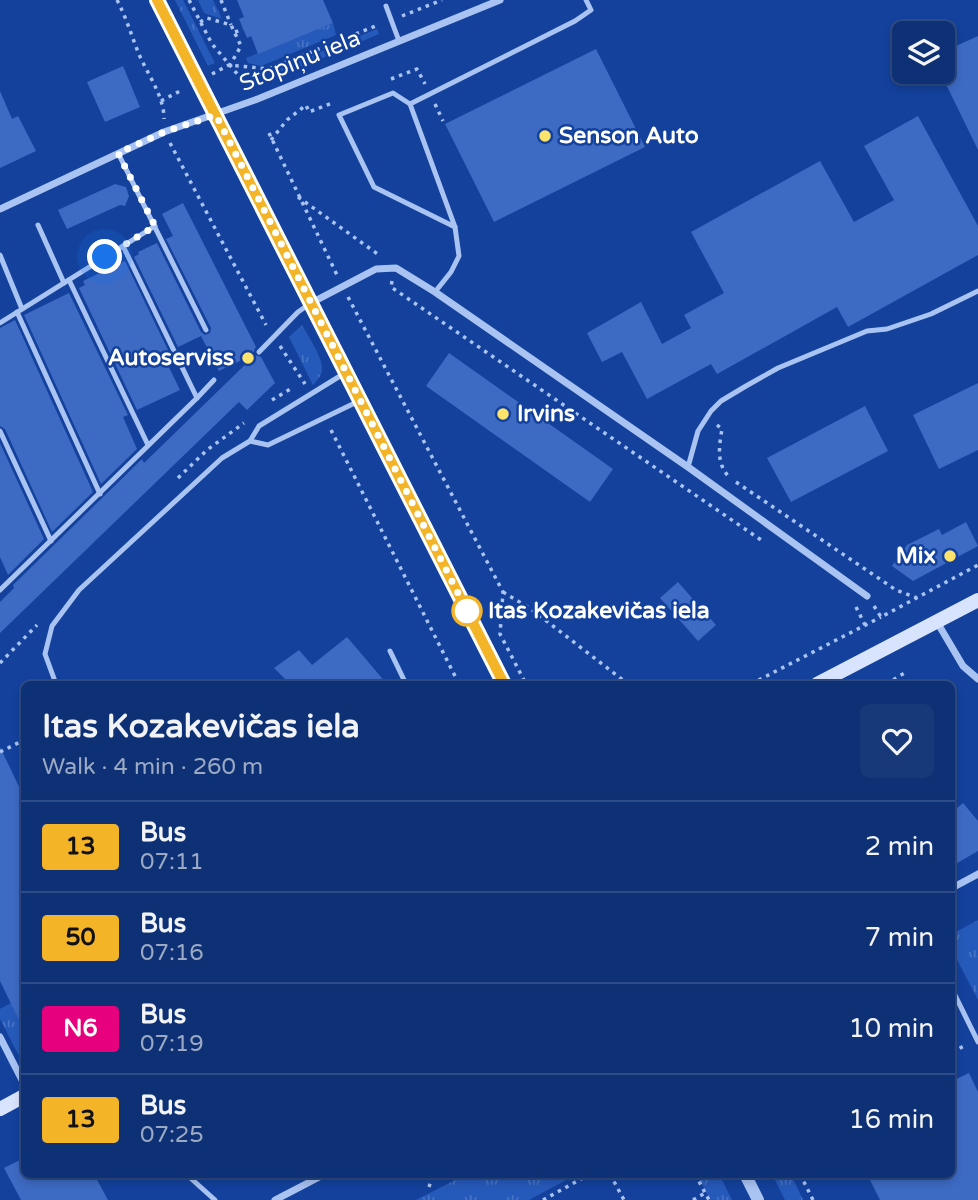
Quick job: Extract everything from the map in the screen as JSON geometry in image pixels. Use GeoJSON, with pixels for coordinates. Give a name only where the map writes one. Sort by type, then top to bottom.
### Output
{"type":"FeatureCollection","features":[{"type":"Feature","properties":{"kind":"main road"},"geometry":{"type":"LineString","coordinates":[[823,681],[978,600]]}},
{"type":"Feature","properties":{"kind":"main road"},"geometry":{"type":"LineString","coordinates":[[0,1109],[21,1098]]}},
{"type":"Feature","properties":{"kind":"street"},"geometry":{"type":"LineString","coordinates":[[157,0],[502,681]]}},
{"type":"Feature","properties":{"kind":"street","name":"Stopiņu iela"},"geometry":{"type":"LineString","coordinates":[[0,209],[164,132],[216,115],[500,0]]}},
{"type":"Feature","properties":{"kind":"street"},"geometry":{"type":"LineString","coordinates":[[310,303],[376,269],[396,268],[435,292],[688,467],[867,596]]}},
{"type":"Feature","properties":{"kind":"street"},"geometry":{"type":"LineString","coordinates":[[936,622],[963,666],[978,678]]}},
{"type":"Feature","properties":{"kind":"street"},"geometry":{"type":"LineString","coordinates":[[955,886],[978,874]]}},
{"type":"Feature","properties":{"kind":"street"},"geometry":{"type":"LineString","coordinates":[[0,1037],[21,1078]]}},
{"type":"Feature","properties":{"kind":"street"},"geometry":{"type":"LineString","coordinates":[[275,1200],[318,1178]]}},
{"type":"Feature","properties":{"kind":"street"},"geometry":{"type":"LineString","coordinates":[[747,1178],[758,1200]]}},
{"type":"Feature","properties":{"kind":"lane"},"geometry":{"type":"LineString","coordinates":[[410,104],[575,21],[591,10],[586,0]]}},
{"type":"Feature","properties":{"kind":"lane"},"geometry":{"type":"LineString","coordinates":[[386,6],[399,41]]}},
{"type":"Feature","properties":{"kind":"lane"},"geometry":{"type":"LineString","coordinates":[[435,292],[451,272],[459,256],[455,227],[410,104],[393,93],[339,115],[374,187],[455,227]]}},
{"type":"Feature","properties":{"kind":"lane"},"geometry":{"type":"LineString","coordinates":[[118,153],[206,330]]}},
{"type":"Feature","properties":{"kind":"lane"},"geometry":{"type":"LineString","coordinates":[[38,225],[148,445]]}},
{"type":"Feature","properties":{"kind":"lane"},"geometry":{"type":"LineString","coordinates":[[0,323],[155,226]]}},
{"type":"Feature","properties":{"kind":"lane"},"geometry":{"type":"LineString","coordinates":[[123,246],[197,398]]}},
{"type":"Feature","properties":{"kind":"lane"},"geometry":{"type":"LineString","coordinates":[[0,255],[20,310],[100,494]]}},
{"type":"Feature","properties":{"kind":"lane"},"geometry":{"type":"LineString","coordinates":[[688,467],[698,431],[721,401],[778,368],[867,331],[887,329],[931,314],[978,291]]}},
{"type":"Feature","properties":{"kind":"lane"},"geometry":{"type":"LineString","coordinates":[[259,352],[310,303]]}},
{"type":"Feature","properties":{"kind":"lane"},"geometry":{"type":"LineString","coordinates":[[55,681],[45,654],[52,626],[79,590],[222,458],[250,442],[259,426],[346,373]]}},
{"type":"Feature","properties":{"kind":"lane"},"geometry":{"type":"LineString","coordinates":[[1,587],[100,494],[214,380]]}},
{"type":"Feature","properties":{"kind":"lane"},"geometry":{"type":"LineString","coordinates":[[250,442],[268,445],[360,401]]}},
{"type":"Feature","properties":{"kind":"lane"},"geometry":{"type":"LineString","coordinates":[[0,431],[51,541]]}},
{"type":"Feature","properties":{"kind":"lane"},"geometry":{"type":"LineString","coordinates":[[390,651],[405,681]]}},
{"type":"Feature","properties":{"kind":"lane"},"geometry":{"type":"LineString","coordinates":[[955,995],[978,1042]]}},
{"type":"Feature","properties":{"kind":"lane"},"geometry":{"type":"LineString","coordinates":[[190,1178],[215,1200]]}},
{"type":"Feature","properties":{"kind":"path"},"geometry":{"type":"LineString","coordinates":[[117,0],[164,107],[164,132]]}},
{"type":"Feature","properties":{"kind":"path"},"geometry":{"type":"LineString","coordinates":[[189,0],[212,44],[244,82]]}},
{"type":"Feature","properties":{"kind":"path"},"geometry":{"type":"LineString","coordinates":[[211,75],[229,65],[241,46],[221,0]]}},
{"type":"Feature","properties":{"kind":"path"},"geometry":{"type":"LineString","coordinates":[[229,65],[269,69],[442,0]]}},
{"type":"Feature","properties":{"kind":"path"},"geometry":{"type":"LineString","coordinates":[[200,22],[207,18],[232,25]]}},
{"type":"Feature","properties":{"kind":"path"},"geometry":{"type":"LineString","coordinates":[[235,32],[243,29]]}},
{"type":"Feature","properties":{"kind":"path"},"geometry":{"type":"LineString","coordinates":[[161,101],[180,91]]}},
{"type":"Feature","properties":{"kind":"path"},"geometry":{"type":"LineString","coordinates":[[269,133],[342,286],[503,592],[531,609],[624,681]]}},
{"type":"Feature","properties":{"kind":"path"},"geometry":{"type":"LineString","coordinates":[[298,197],[396,268],[391,287],[764,542]]}},
{"type":"Feature","properties":{"kind":"path"},"geometry":{"type":"LineString","coordinates":[[706,418],[722,429],[720,466],[727,476],[896,590],[917,598]]}},
{"type":"Feature","properties":{"kind":"path"},"geometry":{"type":"LineString","coordinates":[[757,681],[978,565]]}},
{"type":"Feature","properties":{"kind":"path"},"geometry":{"type":"LineString","coordinates":[[503,592],[499,634],[524,681]]}},
{"type":"Feature","properties":{"kind":"path"},"geometry":{"type":"LineString","coordinates":[[867,596],[881,617]]}},
{"type":"Feature","properties":{"kind":"path"},"geometry":{"type":"LineString","coordinates":[[855,604],[865,625]]}},
{"type":"Feature","properties":{"kind":"path"},"geometry":{"type":"LineString","coordinates":[[891,681],[908,671]]}},
{"type":"Feature","properties":{"kind":"path"},"geometry":{"type":"LineString","coordinates":[[0,752],[21,742]]}},
{"type":"Feature","properties":{"kind":"path"},"geometry":{"type":"LineString","coordinates":[[429,1187],[432,1178]]}},
{"type":"Feature","properties":{"kind":"path"},"geometry":{"type":"LineString","coordinates":[[542,1200],[583,1178]]}},
{"type":"Feature","properties":{"kind":"path"},"geometry":{"type":"LineString","coordinates":[[612,1178],[624,1200]]}},
{"type":"Feature","properties":{"kind":"path"},"geometry":{"type":"LineString","coordinates":[[697,1178],[709,1200]]}},
{"type":"Feature","properties":{"kind":"path"},"geometry":{"type":"LineString","coordinates":[[802,1178],[813,1200]]}},
{"type":"Feature","properties":{"kind":"path"},"geometry":{"type":"LineString","coordinates":[[692,1200],[705,1194]]}},
{"type":"Feature","properties":{"kind":"green space"},"geometry":{"type":"Polygon","coordinates":[[[175,0],[183,0],[215,63],[208,66],[175,0]]]}},
{"type":"Feature","properties":{"kind":"green space"},"geometry":{"type":"Polygon","coordinates":[[[198,0],[213,0],[222,19],[204,13],[198,0]]]}},
{"type":"Feature","properties":{"kind":"green space"},"geometry":{"type":"Polygon","coordinates":[[[333,23],[336,35],[261,66],[248,63],[246,58],[333,23]]]}},
{"type":"Feature","properties":{"kind":"green space"},"geometry":{"type":"Polygon","coordinates":[[[377,29],[379,34],[275,78],[272,72],[377,29]]]}},
{"type":"Feature","properties":{"kind":"green space"},"geometry":{"type":"Polygon","coordinates":[[[302,325],[322,364],[321,374],[313,385],[289,337],[302,325]]]}},
{"type":"Feature","properties":{"kind":"green space"},"geometry":{"type":"Polygon","coordinates":[[[978,920],[978,1000],[955,956],[955,932],[978,920]]]}},
{"type":"Feature","properties":{"kind":"green space"},"geometry":{"type":"Polygon","coordinates":[[[11,1003],[21,1006],[21,1055],[0,1019],[0,1009],[11,1003]]]}},
{"type":"Feature","properties":{"kind":"green space"},"geometry":{"type":"Polygon","coordinates":[[[459,1178],[570,1178],[529,1200],[416,1200],[459,1178]]]}},
{"type":"Feature","properties":{"kind":"green space"},"geometry":{"type":"Polygon","coordinates":[[[699,1178],[721,1178],[732,1200],[710,1200],[699,1178]]]}},
{"type":"Feature","properties":{"kind":"green space"},"geometry":{"type":"Polygon","coordinates":[[[774,1178],[793,1178],[803,1200],[785,1200],[774,1178]]]}},
{"type":"Feature","properties":{"kind":"building"},"geometry":{"type":"Polygon","coordinates":[[[237,0],[323,0],[333,23],[258,54],[251,36],[247,38],[239,19],[244,17],[237,0]]]}},
{"type":"Feature","properties":{"kind":"building"},"geometry":{"type":"Polygon","coordinates":[[[978,36],[978,150],[946,84],[955,84],[955,47],[978,36]]]}},
{"type":"Feature","properties":{"kind":"building","name":"Senson Auto"},"geometry":{"type":"Polygon","coordinates":[[[596,49],[645,147],[494,222],[445,124],[596,49]]]}},
{"type":"Feature","properties":{"kind":"building"},"geometry":{"type":"Polygon","coordinates":[[[123,66],[140,107],[105,122],[87,82],[123,66]]]}},
{"type":"Feature","properties":{"kind":"building"},"geometry":{"type":"Polygon","coordinates":[[[0,91],[12,119],[18,116],[36,151],[0,168],[0,91]]]}},
{"type":"Feature","properties":{"kind":"building"},"geometry":{"type":"Polygon","coordinates":[[[918,116],[978,226],[978,255],[848,327],[837,307],[717,374],[711,364],[647,399],[622,352],[602,362],[587,333],[641,302],[662,344],[691,328],[684,315],[724,293],[691,232],[820,161],[854,222],[894,200],[864,146],[918,116]]]}},
{"type":"Feature","properties":{"kind":"building"},"geometry":{"type":"Polygon","coordinates":[[[115,184],[126,187],[129,196],[125,206],[120,205],[67,229],[58,210],[115,184]]]}},
{"type":"Feature","properties":{"kind":"building"},"geometry":{"type":"Polygon","coordinates":[[[183,203],[256,347],[254,354],[219,371],[201,336],[178,347],[134,257],[138,252],[157,243],[201,332],[205,335],[210,333],[211,328],[166,239],[173,236],[162,214],[183,203]]]}},
{"type":"Feature","properties":{"kind":"building"},"geometry":{"type":"Polygon","coordinates":[[[125,261],[169,352],[163,355],[180,390],[137,410],[79,288],[85,285],[83,281],[125,261]]]}},
{"type":"Feature","properties":{"kind":"building"},"geometry":{"type":"Polygon","coordinates":[[[69,293],[128,415],[123,417],[137,449],[101,484],[24,315],[69,293]]]}},
{"type":"Feature","properties":{"kind":"building"},"geometry":{"type":"Polygon","coordinates":[[[15,320],[93,492],[52,532],[5,429],[0,426],[0,328],[15,320]]]}},
{"type":"Feature","properties":{"kind":"building"},"geometry":{"type":"Polygon","coordinates":[[[449,353],[613,469],[590,502],[426,386],[449,353]]]}},
{"type":"Feature","properties":{"kind":"building"},"geometry":{"type":"Polygon","coordinates":[[[255,355],[261,357],[275,383],[247,410],[239,402],[0,633],[0,602],[14,588],[13,585],[142,459],[144,463],[255,355]]]}},
{"type":"Feature","properties":{"kind":"building"},"geometry":{"type":"Polygon","coordinates":[[[978,383],[978,450],[939,469],[913,415],[978,383]]]}},
{"type":"Feature","properties":{"kind":"building"},"geometry":{"type":"Polygon","coordinates":[[[865,406],[888,451],[791,502],[767,458],[865,406]]]}},
{"type":"Feature","properties":{"kind":"building"},"geometry":{"type":"Polygon","coordinates":[[[0,443],[44,539],[8,575],[0,557],[0,443]]]}},
{"type":"Feature","properties":{"kind":"building"},"geometry":{"type":"Polygon","coordinates":[[[966,522],[978,546],[913,581],[892,566],[907,545],[939,529],[942,535],[966,522]]]}},
{"type":"Feature","properties":{"kind":"building"},"geometry":{"type":"Polygon","coordinates":[[[678,582],[716,625],[698,641],[660,598],[678,582]]]}},
{"type":"Feature","properties":{"kind":"building"},"geometry":{"type":"Polygon","coordinates":[[[347,637],[384,681],[287,681],[274,668],[299,650],[312,665],[347,637]]]}},
{"type":"Feature","properties":{"kind":"building"},"geometry":{"type":"Polygon","coordinates":[[[0,747],[21,791],[21,1024],[0,981],[0,747]]]}},
{"type":"Feature","properties":{"kind":"building"},"geometry":{"type":"Polygon","coordinates":[[[963,803],[978,821],[978,851],[955,864],[955,810],[963,803]]]}},
{"type":"Feature","properties":{"kind":"building"},"geometry":{"type":"Polygon","coordinates":[[[969,1073],[978,1092],[978,1200],[880,1200],[869,1178],[955,1178],[955,1080],[969,1073]]]}},
{"type":"Feature","properties":{"kind":"building"},"geometry":{"type":"Polygon","coordinates":[[[20,1160],[21,1178],[96,1178],[108,1200],[21,1200],[4,1168],[20,1160]]]}},
{"type":"Feature","properties":{"kind":"bus line","name":"13"},"geometry":{"type":"LineString","coordinates":[[157,0],[502,681]]}},
{"type":"Feature","properties":{"kind":"place","name":"Senson Auto"},"geometry":{"type":"Point","coordinates":[545,136]}},
{"type":"Feature","properties":{"kind":"place","name":"Autoserviss"},"geometry":{"type":"Point","coordinates":[248,358]}},
{"type":"Feature","properties":{"kind":"place","name":"Irvins"},"geometry":{"type":"Point","coordinates":[503,414]}},
{"type":"Feature","properties":{"kind":"place","name":"Mix"},"geometry":{"type":"Point","coordinates":[950,556]}},
{"type":"Feature","properties":{"kind":"place","name":"Itas Kozakevičas iela"},"geometry":{"type":"Point","coordinates":[467,611]}},
{"type":"Feature","properties":{"kind":"route"},"geometry":{"type":"LineString","coordinates":[[105,257],[155,226],[118,153],[164,132],[216,115],[470,617],[467,611]]}}]}
